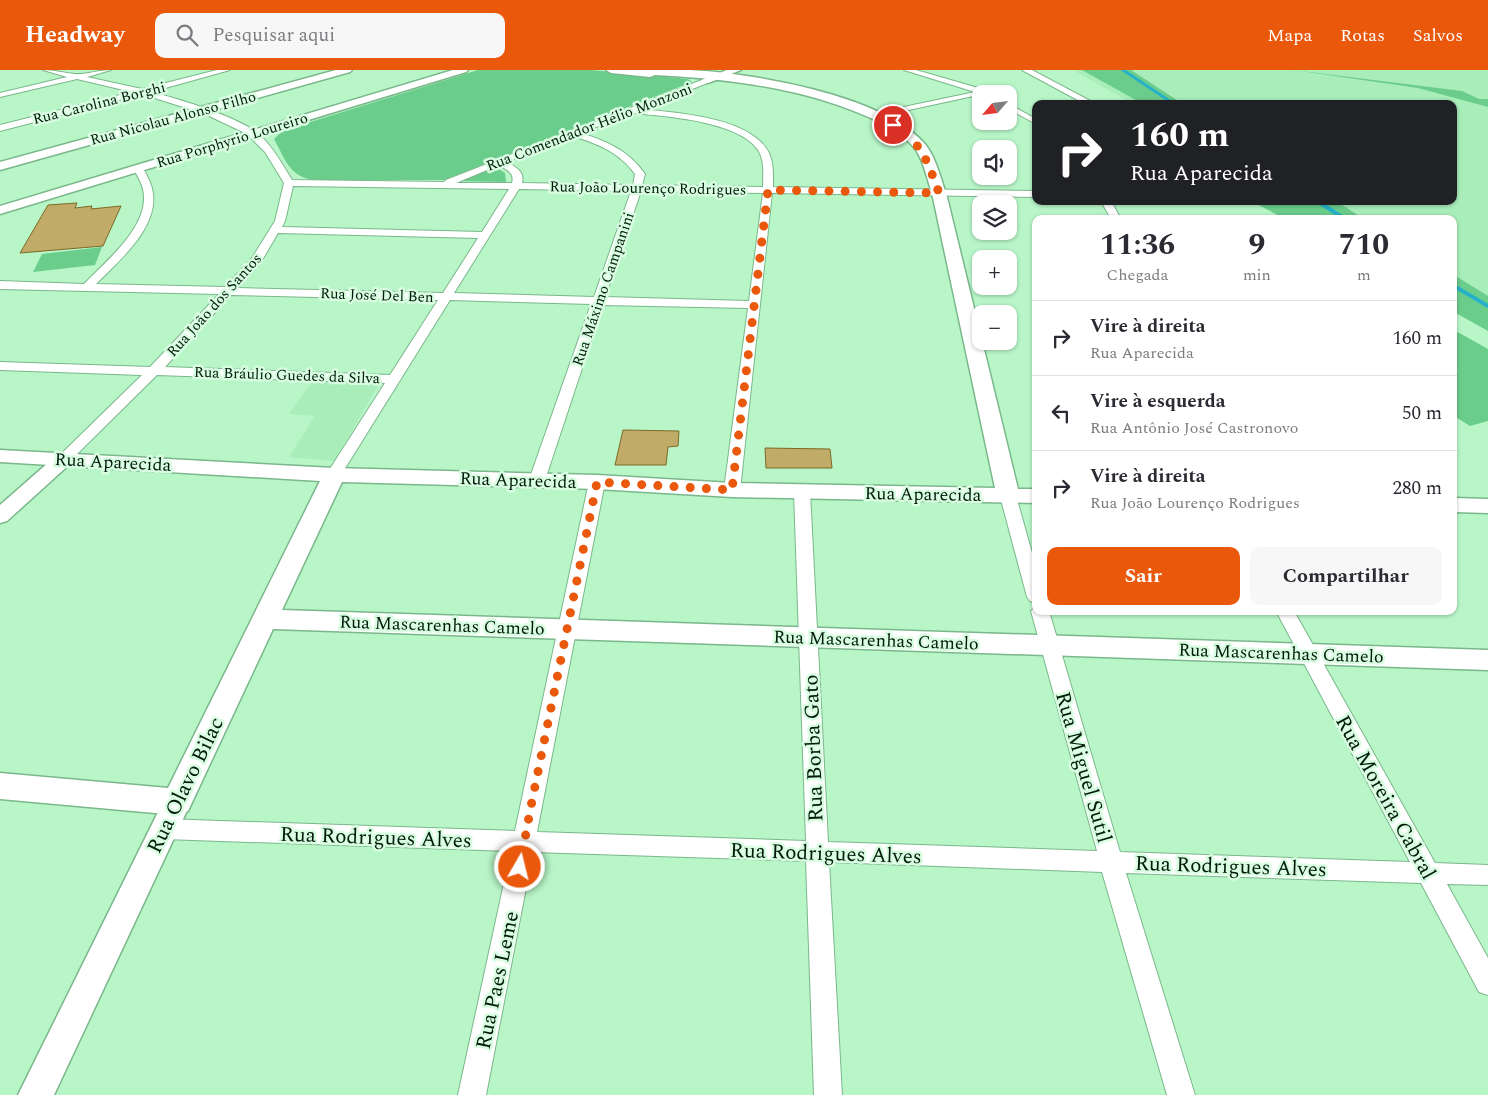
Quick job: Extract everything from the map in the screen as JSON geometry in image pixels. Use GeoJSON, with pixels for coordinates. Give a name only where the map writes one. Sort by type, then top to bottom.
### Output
{"type":"FeatureCollection","features":[{"type":"Feature","properties":{"kind":"main road"},"geometry":{"type":"LineString","coordinates":[[611,70],[770,85]]}},
{"type":"Feature","properties":{"kind":"main road"},"geometry":{"type":"LineString","coordinates":[[634,70],[732,74],[833,100],[875,116],[902,131],[920,147],[939,193],[1008,496]]}},
{"type":"Feature","properties":{"kind":"main road","name":"Rua Aparecida"},"geometry":{"type":"LineString","coordinates":[[0,456],[334,475],[597,482],[732,490],[1032,496]]}},
{"type":"Feature","properties":{"kind":"main road","name":"Rua Olavo Bilac"},"geometry":{"type":"LineString","coordinates":[[177,802],[334,475]]}},
{"type":"Feature","properties":{"kind":"main road"},"geometry":{"type":"LineString","coordinates":[[1457,505],[1488,506]]}},
{"type":"Feature","properties":{"kind":"main road","name":"Rua Mascarenhas Camelo"},"geometry":{"type":"LineString","coordinates":[[265,619],[1488,660]]}},
{"type":"Feature","properties":{"kind":"main road"},"geometry":{"type":"LineString","coordinates":[[0,786],[177,802]]}},
{"type":"Feature","properties":{"kind":"street"},"geometry":{"type":"LineString","coordinates":[[46,70],[140,92],[203,110],[252,134],[261,142],[289,183]]}},
{"type":"Feature","properties":{"kind":"street"},"geometry":{"type":"LineString","coordinates":[[0,95],[107,70]]}},
{"type":"Feature","properties":{"kind":"street","name":"Rua Carolina Borghi"},"geometry":{"type":"LineString","coordinates":[[0,128],[226,70]]}},
{"type":"Feature","properties":{"kind":"street","name":"Rua Nicolau Alonso Filho"},"geometry":{"type":"LineString","coordinates":[[0,166],[347,70]]}},
{"type":"Feature","properties":{"kind":"street","name":"Rua Porphyrio Loureiro"},"geometry":{"type":"LineString","coordinates":[[0,210],[463,70]]}},
{"type":"Feature","properties":{"kind":"street"},"geometry":{"type":"LineString","coordinates":[[908,70],[972,89]]}},
{"type":"Feature","properties":{"kind":"street"},"geometry":{"type":"LineString","coordinates":[[1026,70],[1084,100]]}},
{"type":"Feature","properties":{"kind":"street","name":"Rua Comendador Hélio Monzoni"},"geometry":{"type":"LineString","coordinates":[[442,185],[707,80],[732,74]]}},
{"type":"Feature","properties":{"kind":"street"},"geometry":{"type":"LineString","coordinates":[[875,116],[972,96]]}},
{"type":"Feature","properties":{"kind":"street"},"geometry":{"type":"LineString","coordinates":[[631,110],[689,118],[722,125],[741,132],[760,146],[768,164],[768,190],[732,490]]}},
{"type":"Feature","properties":{"kind":"street"},"geometry":{"type":"LineString","coordinates":[[1018,111],[1032,120]]}},
{"type":"Feature","properties":{"kind":"street","name":"Rua Máximo Campanini"},"geometry":{"type":"LineString","coordinates":[[537,480],[637,188],[640,174],[630,158],[613,148],[572,133]]}},
{"type":"Feature","properties":{"kind":"street"},"geometry":{"type":"LineString","coordinates":[[334,475],[516,186],[518,179],[515,171],[499,161]]}},
{"type":"Feature","properties":{"kind":"street"},"geometry":{"type":"LineString","coordinates":[[87,286],[127,246],[142,223],[149,200],[147,186],[138,168]]}},
{"type":"Feature","properties":{"kind":"street","name":"Rua João Lourenço Rodrigues"},"geometry":{"type":"LineString","coordinates":[[289,183],[1032,194]]}},
{"type":"Feature","properties":{"kind":"street","name":"Rua João dos Santos"},"geometry":{"type":"LineString","coordinates":[[64,459],[154,371],[257,260],[280,222],[289,183]]}},
{"type":"Feature","properties":{"kind":"street"},"geometry":{"type":"LineString","coordinates":[[276,230],[485,235]]}},
{"type":"Feature","properties":{"kind":"street","name":"Rua José Del Ben"},"geometry":{"type":"LineString","coordinates":[[0,285],[755,305]]}},
{"type":"Feature","properties":{"kind":"street","name":"Rua Bráulio Guedes da Silva"},"geometry":{"type":"LineString","coordinates":[[0,366],[394,379]]}},
{"type":"Feature","properties":{"kind":"street"},"geometry":{"type":"LineString","coordinates":[[0,516],[64,459]]}},
{"type":"Feature","properties":{"kind":"street","name":"Rua Paes Leme"},"geometry":{"type":"LineString","coordinates":[[472,1095],[597,482]]}},
{"type":"Feature","properties":{"kind":"street","name":"Rua Borba Gato"},"geometry":{"type":"LineString","coordinates":[[802,492],[828,1095]]}},
{"type":"Feature","properties":{"kind":"street"},"geometry":{"type":"LineString","coordinates":[[1008,496],[1032,583]]}},
{"type":"Feature","properties":{"kind":"street","name":"Rua Miguel Sutil"},"geometry":{"type":"LineString","coordinates":[[1041,615],[1111,862],[1182,1095]]}},
{"type":"Feature","properties":{"kind":"street","name":"Rua Moreira Cabral"},"geometry":{"type":"LineString","coordinates":[[1287,615],[1488,982]]}},
{"type":"Feature","properties":{"kind":"street","name":"Rua Olavo Bilac"},"geometry":{"type":"LineString","coordinates":[[36,1095],[177,802]]}},
{"type":"Feature","properties":{"kind":"street","name":"Rua Rodrigues Alves"},"geometry":{"type":"LineString","coordinates":[[164,829],[1488,875]]}},
{"type":"Feature","properties":{"kind":"shaded area"},"geometry":{"type":"Polygon","coordinates":[[[478,70],[591,70],[688,79],[692,82],[444,180],[313,180],[298,175],[293,171],[274,139],[281,132],[291,128],[478,70]]]}},
{"type":"Feature","properties":{"kind":"shaded area"},"geometry":{"type":"Polygon","coordinates":[[[1073,70],[1488,70],[1488,311],[1457,293],[1457,215],[1326,215],[1309,205],[1457,205],[1457,100],[1126,100],[1073,70]]]}},
{"type":"Feature","properties":{"kind":"shaded area"},"geometry":{"type":"Polygon","coordinates":[[[1082,70],[1131,70],[1177,100],[1136,100],[1082,70]]]}},
{"type":"Feature","properties":{"kind":"shaded area"},"geometry":{"type":"Polygon","coordinates":[[[1293,70],[1462,91],[1479,99],[1488,99],[1488,107],[1418,88],[1293,70]]]}},
{"type":"Feature","properties":{"kind":"shaded area"},"geometry":{"type":"Polygon","coordinates":[[[494,166],[505,173],[506,182],[455,181],[494,166]]]}},
{"type":"Feature","properties":{"kind":"shaded area"},"geometry":{"type":"Polygon","coordinates":[[[1259,205],[1342,205],[1358,215],[1277,215],[1259,205]]]}},
{"type":"Feature","properties":{"kind":"shaded area"},"geometry":{"type":"Polygon","coordinates":[[[102,247],[95,265],[33,272],[42,254],[102,247]]]}},
{"type":"Feature","properties":{"kind":"shaded area"},"geometry":{"type":"Polygon","coordinates":[[[1457,277],[1488,296],[1488,331],[1457,314],[1457,277]]]}},
{"type":"Feature","properties":{"kind":"shaded area"},"geometry":{"type":"Polygon","coordinates":[[[1457,332],[1488,349],[1488,421],[1470,426],[1457,418],[1457,332]]]}},
{"type":"Feature","properties":{"kind":"shaded area"},"geometry":{"type":"Polygon","coordinates":[[[313,381],[379,384],[334,461],[289,457],[315,416],[289,414],[313,381]]]}},
{"type":"Feature","properties":{"kind":"building"},"geometry":{"type":"Polygon","coordinates":[[[77,203],[75,208],[92,206],[91,209],[121,206],[103,246],[20,253],[48,205],[77,203]]]}},
{"type":"Feature","properties":{"kind":"building"},"geometry":{"type":"Polygon","coordinates":[[[623,430],[679,431],[678,446],[668,447],[666,465],[615,465],[623,430]]]}},
{"type":"Feature","properties":{"kind":"building"},"geometry":{"type":"Polygon","coordinates":[[[765,448],[830,449],[832,468],[766,468],[765,448]]]}},
{"type":"Feature","properties":{"kind":"waterway"},"geometry":{"type":"LineString","coordinates":[[1123,70],[1168,100]]}},
{"type":"Feature","properties":{"kind":"waterway"},"geometry":{"type":"LineString","coordinates":[[1323,205],[1339,215]]}},
{"type":"Feature","properties":{"kind":"waterway"},"geometry":{"type":"LineString","coordinates":[[1457,288],[1488,306]]}},
{"type":"Feature","properties":{"kind":"route"},"geometry":{"type":"LineString","coordinates":[[520,867],[597,482],[732,490],[768,190],[939,193],[920,147],[893,125]]}}]}
